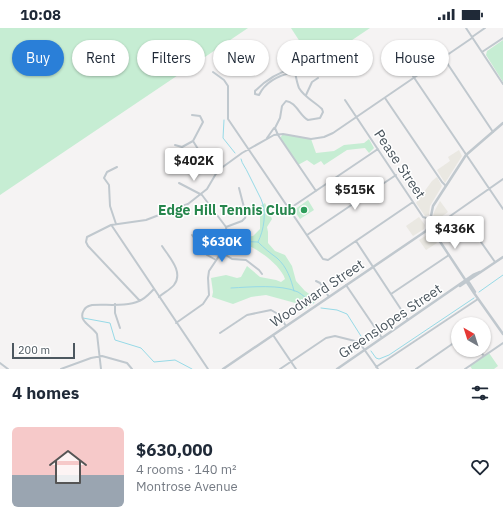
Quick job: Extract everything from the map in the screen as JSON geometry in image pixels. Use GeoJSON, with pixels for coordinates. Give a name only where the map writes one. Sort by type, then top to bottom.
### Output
{"type":"FeatureCollection","features":[{"type":"Feature","properties":{"kind":"street"},"geometry":{"type":"LineString","coordinates":[[466,28],[503,84]]}},
{"type":"Feature","properties":{"kind":"street"},"geometry":{"type":"LineString","coordinates":[[140,301],[88,246],[86,242],[87,237],[111,225],[146,220],[188,204],[207,189],[218,170],[242,153],[278,134],[312,139],[334,133],[485,28]]}},
{"type":"Feature","properties":{"kind":"street"},"geometry":{"type":"LineString","coordinates":[[482,52],[503,38]]}},
{"type":"Feature","properties":{"kind":"street"},"geometry":{"type":"LineString","coordinates":[[449,67],[493,132]]}},
{"type":"Feature","properties":{"kind":"street"},"geometry":{"type":"LineString","coordinates":[[277,74],[259,87],[255,91],[255,94],[259,95],[263,89],[277,78],[283,76]]}},
{"type":"Feature","properties":{"kind":"street"},"geometry":{"type":"LineString","coordinates":[[218,76],[226,83],[228,90],[228,119],[322,258],[325,260],[328,260],[413,202]]}},
{"type":"Feature","properties":{"kind":"street"},"geometry":{"type":"LineString","coordinates":[[267,139],[280,118],[282,106],[286,101],[292,103],[307,120],[314,120],[322,117],[324,112],[299,88],[295,76]]}},
{"type":"Feature","properties":{"kind":"street"},"geometry":{"type":"LineString","coordinates":[[306,95],[312,82],[318,78]]}},
{"type":"Feature","properties":{"kind":"street"},"geometry":{"type":"LineString","coordinates":[[414,78],[503,209]]}},
{"type":"Feature","properties":{"kind":"street"},"geometry":{"type":"LineString","coordinates":[[385,98],[446,186]]}},
{"type":"Feature","properties":{"kind":"street","name":"Pease Street"},"geometry":{"type":"LineString","coordinates":[[345,100],[423,217],[430,219]]}},
{"type":"Feature","properties":{"kind":"street"},"geometry":{"type":"LineString","coordinates":[[175,145],[182,147],[193,141],[203,122],[200,116],[192,115]]}},
{"type":"Feature","properties":{"kind":"street"},"geometry":{"type":"LineString","coordinates":[[503,123],[466,155],[433,206],[430,219],[431,228],[503,334]]}},
{"type":"Feature","properties":{"kind":"street"},"geometry":{"type":"LineString","coordinates":[[275,128],[316,191]]}},
{"type":"Feature","properties":{"kind":"street"},"geometry":{"type":"LineString","coordinates":[[193,141],[211,170],[216,174]]}},
{"type":"Feature","properties":{"kind":"street"},"geometry":{"type":"LineString","coordinates":[[289,209],[378,149]]}},
{"type":"Feature","properties":{"kind":"street"},"geometry":{"type":"LineString","coordinates":[[116,224],[110,206],[109,185],[104,178],[107,172],[117,167]]}},
{"type":"Feature","properties":{"kind":"street"},"geometry":{"type":"LineString","coordinates":[[307,235],[396,175]]}},
{"type":"Feature","properties":{"kind":"street","name":"Woodward Street"},"geometry":{"type":"LineString","coordinates":[[223,369],[503,180]]}},
{"type":"Feature","properties":{"kind":"street"},"geometry":{"type":"LineString","coordinates":[[176,323],[207,300],[209,292],[208,274],[226,244],[227,238],[226,227],[202,194],[179,183]]}},
{"type":"Feature","properties":{"kind":"street"},"geometry":{"type":"LineString","coordinates":[[226,227],[242,221],[245,218],[246,215],[239,188]]}},
{"type":"Feature","properties":{"kind":"street"},"geometry":{"type":"LineString","coordinates":[[111,225],[208,369]]}},
{"type":"Feature","properties":{"kind":"street"},"geometry":{"type":"LineString","coordinates":[[474,232],[495,262]]}},
{"type":"Feature","properties":{"kind":"street"},"geometry":{"type":"LineString","coordinates":[[192,235],[207,254],[216,260]]}},
{"type":"Feature","properties":{"kind":"street"},"geometry":{"type":"LineString","coordinates":[[356,241],[408,320]]}},
{"type":"Feature","properties":{"kind":"street"},"geometry":{"type":"LineString","coordinates":[[159,297],[174,286],[178,274],[175,266],[162,246]]}},
{"type":"Feature","properties":{"kind":"street"},"geometry":{"type":"LineString","coordinates":[[221,252],[232,259],[246,260],[262,274]]}},
{"type":"Feature","properties":{"kind":"street"},"geometry":{"type":"LineString","coordinates":[[390,294],[449,255]]}},
{"type":"Feature","properties":{"kind":"street","name":"Greenslopes Street"},"geometry":{"type":"LineString","coordinates":[[337,369],[503,257]]}},
{"type":"Feature","properties":{"kind":"street"},"geometry":{"type":"LineString","coordinates":[[316,281],[320,283],[329,297]]}},
{"type":"Feature","properties":{"kind":"street"},"geometry":{"type":"LineString","coordinates":[[346,285],[382,338]]}},
{"type":"Feature","properties":{"kind":"street"},"geometry":{"type":"LineString","coordinates":[[101,369],[97,334],[83,320],[83,312],[90,305],[128,304],[140,301],[154,289]]}},
{"type":"Feature","properties":{"kind":"street"},"geometry":{"type":"LineString","coordinates":[[280,369],[326,338],[332,336],[357,341],[377,368],[478,299]]}},
{"type":"Feature","properties":{"kind":"street"},"geometry":{"type":"LineString","coordinates":[[115,304],[120,328]]}},
{"type":"Feature","properties":{"kind":"street"},"geometry":{"type":"LineString","coordinates":[[220,333],[247,315],[271,310],[278,314],[286,326]]}},
{"type":"Feature","properties":{"kind":"street"},"geometry":{"type":"LineString","coordinates":[[498,328],[503,337]]}},
{"type":"Feature","properties":{"kind":"street"},"geometry":{"type":"LineString","coordinates":[[273,335],[296,369]]}},
{"type":"Feature","properties":{"kind":"street"},"geometry":{"type":"LineString","coordinates":[[491,351],[503,343]]}},
{"type":"Feature","properties":{"kind":"street"},"geometry":{"type":"LineString","coordinates":[[416,369],[451,345]]}},
{"type":"Feature","properties":{"kind":"street"},"geometry":{"type":"LineString","coordinates":[[61,369],[99,356],[127,363],[132,369]]}},
{"type":"Feature","properties":{"kind":"street"},"geometry":{"type":"LineString","coordinates":[[465,369],[483,357]]}},
{"type":"Feature","properties":{"kind":"street"},"geometry":{"type":"LineString","coordinates":[[0,363],[8,369]]}},
{"type":"Feature","properties":{"kind":"shaded area"},"geometry":{"type":"Polygon","coordinates":[[[459,150],[462,156],[445,183],[437,170],[450,161],[448,157],[459,150]]]}},
{"type":"Feature","properties":{"kind":"shaded area"},"geometry":{"type":"Polygon","coordinates":[[[437,177],[442,186],[430,206],[429,215],[425,216],[416,203],[432,181],[437,177]]]}},
{"type":"Feature","properties":{"kind":"shaded area"},"geometry":{"type":"Polygon","coordinates":[[[440,201],[448,212],[432,222],[434,212],[440,201]]]}},
{"type":"Feature","properties":{"kind":"shaded area"},"geometry":{"type":"Polygon","coordinates":[[[419,217],[425,225],[424,229],[413,236],[406,226],[419,217]]]}},
{"type":"Feature","properties":{"kind":"shaded area"},"geometry":{"type":"Polygon","coordinates":[[[430,233],[437,243],[426,250],[419,240],[430,233]]]}},
{"type":"Feature","properties":{"kind":"green space"},"geometry":{"type":"Polygon","coordinates":[[[0,28],[248,28],[230,40],[213,40],[213,52],[205,57],[205,40],[137,40],[137,76],[177,76],[0,195],[0,28]]]}},
{"type":"Feature","properties":{"kind":"green space"},"geometry":{"type":"Polygon","coordinates":[[[291,28],[370,28],[352,40],[299,40],[291,28]]]}},
{"type":"Feature","properties":{"kind":"green space"},"geometry":{"type":"Polygon","coordinates":[[[503,40],[503,82],[486,55],[487,51],[503,40]]]}},
{"type":"Feature","properties":{"kind":"green space"},"geometry":{"type":"Polygon","coordinates":[[[283,134],[311,139],[316,153],[334,151],[344,145],[364,143],[369,139],[374,148],[369,153],[365,148],[347,150],[324,165],[321,161],[314,165],[307,160],[298,165],[280,138],[283,134]]]}},
{"type":"Feature","properties":{"kind":"green space","name":"Edge Hill Tennis Club"},"geometry":{"type":"Polygon","coordinates":[[[308,200],[314,210],[300,219],[294,210],[308,200]]]}},
{"type":"Feature","properties":{"kind":"green space"},"geometry":{"type":"Polygon","coordinates":[[[265,203],[272,219],[267,227],[268,243],[275,251],[285,255],[292,266],[296,281],[305,291],[318,300],[303,310],[299,304],[266,295],[251,297],[233,304],[212,297],[213,292],[211,278],[226,275],[237,278],[241,277],[247,266],[260,277],[281,282],[285,279],[279,269],[257,250],[244,244],[227,244],[227,239],[253,236],[260,229],[260,206],[265,203]]]}},
{"type":"Feature","properties":{"kind":"green space"},"geometry":{"type":"Polygon","coordinates":[[[470,221],[475,228],[474,232],[467,233],[457,239],[453,232],[470,221]]]}},
{"type":"Feature","properties":{"kind":"green space"},"geometry":{"type":"Polygon","coordinates":[[[491,356],[498,366],[494,369],[472,369],[470,366],[483,357],[491,356]]]}},
{"type":"Feature","properties":{"kind":"waterway"},"geometry":{"type":"LineString","coordinates":[[224,120],[223,138],[235,153]]}},
{"type":"Feature","properties":{"kind":"waterway"},"geometry":{"type":"LineString","coordinates":[[241,159],[263,204],[264,221],[258,242]]}},
{"type":"Feature","properties":{"kind":"waterway"},"geometry":{"type":"LineString","coordinates":[[230,241],[258,242],[277,258],[286,269],[294,291]]}},
{"type":"Feature","properties":{"kind":"waterway"},"geometry":{"type":"LineString","coordinates":[[479,292],[503,275]]}},
{"type":"Feature","properties":{"kind":"waterway"},"geometry":{"type":"LineString","coordinates":[[231,288],[274,287],[291,289],[298,292],[313,303]]}},
{"type":"Feature","properties":{"kind":"waterway"},"geometry":{"type":"LineString","coordinates":[[371,351],[376,358],[379,359],[389,355],[474,298]]}},
{"type":"Feature","properties":{"kind":"waterway"},"geometry":{"type":"LineString","coordinates":[[321,308],[337,310],[347,314],[366,344]]}},
{"type":"Feature","properties":{"kind":"waterway"},"geometry":{"type":"LineString","coordinates":[[83,318],[110,323],[115,340],[141,348],[154,362],[175,360],[192,369]]}},
{"type":"Feature","properties":{"kind":"place","name":"Edge Hill Tennis Club"},"geometry":{"type":"Point","coordinates":[304,210]}}]}
